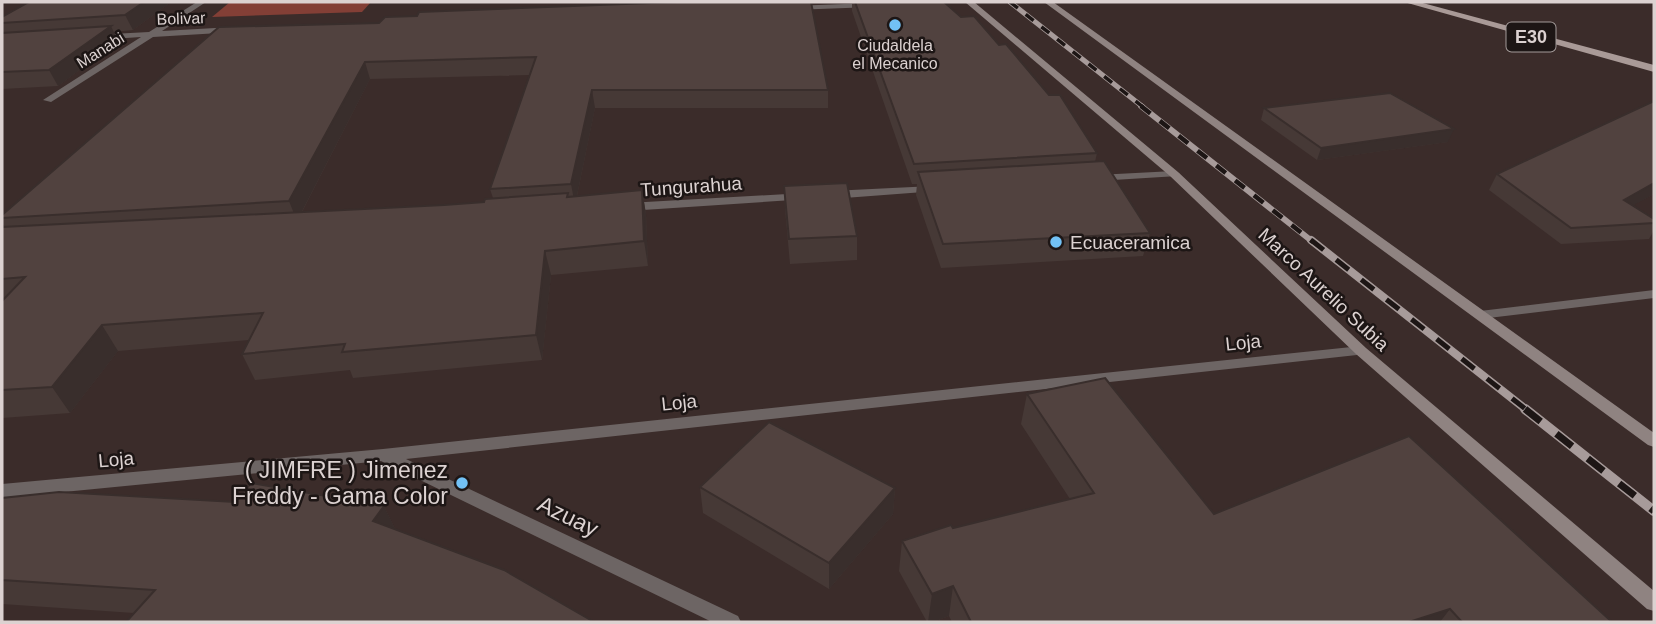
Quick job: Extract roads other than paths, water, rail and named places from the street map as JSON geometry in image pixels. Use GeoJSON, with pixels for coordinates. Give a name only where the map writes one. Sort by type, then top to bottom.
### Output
{"type":"FeatureCollection","features":[{"type":"Feature","properties":{"kind":"main road","name":"Marco Aurelio Subia"},"geometry":{"type":"LineString","coordinates":[[969,2],[1174,174],[1361,351],[1654,603]]}},
{"type":"Feature","properties":{"kind":"main road"},"geometry":{"type":"LineString","coordinates":[[1048,2],[1654,442]]}},
{"type":"Feature","properties":{"kind":"main road","name":"E30"},"geometry":{"type":"LineString","coordinates":[[1409,2],[1654,69]]}},
{"type":"Feature","properties":{"kind":"street","name":"Manabi"},"geometry":{"type":"LineString","coordinates":[[48,100],[202,2]]}},
{"type":"Feature","properties":{"kind":"street"},"geometry":{"type":"LineString","coordinates":[[774,9],[885,4]]}},
{"type":"Feature","properties":{"kind":"street","name":"Bolivar"},"geometry":{"type":"LineString","coordinates":[[85,38],[248,30]]}},
{"type":"Feature","properties":{"kind":"street"},"geometry":{"type":"LineString","coordinates":[[1090,179],[1174,174]]}},
{"type":"Feature","properties":{"kind":"street","name":"Tungurahua"},"geometry":{"type":"LineString","coordinates":[[616,208],[950,187]]}},
{"type":"Feature","properties":{"kind":"street"},"geometry":{"type":"LineString","coordinates":[[1480,315],[1654,294]]}},
{"type":"Feature","properties":{"kind":"street","name":"Loja"},"geometry":{"type":"LineString","coordinates":[[2,491],[383,455],[1361,351]]}},
{"type":"Feature","properties":{"kind":"street","name":"Azuay"},"geometry":{"type":"LineString","coordinates":[[383,455],[731,622]]}},
{"type":"Feature","properties":{"kind":"railway"},"geometry":{"type":"LineString","coordinates":[[1010,2],[1143,107]]}},
{"type":"Feature","properties":{"kind":"railway"},"geometry":{"type":"LineString","coordinates":[[1141,106],[1313,242]]}},
{"type":"Feature","properties":{"kind":"railway"},"geometry":{"type":"LineString","coordinates":[[1311,240],[1528,411]]}},
{"type":"Feature","properties":{"kind":"railway"},"geometry":{"type":"LineString","coordinates":[[1525,409],[1654,511]]}},
{"type":"Feature","properties":{"kind":"place","name":"Ciudaldela el Mecanico"},"geometry":{"type":"Point","coordinates":[895,25]}},
{"type":"Feature","properties":{"kind":"place","name":"Ecuaceramica"},"geometry":{"type":"Point","coordinates":[1056,242]}},
{"type":"Feature","properties":{"kind":"place","name":"( JIMFRE ) Jimenez Freddy - Gama Color"},"geometry":{"type":"Point","coordinates":[462,483]}}]}
